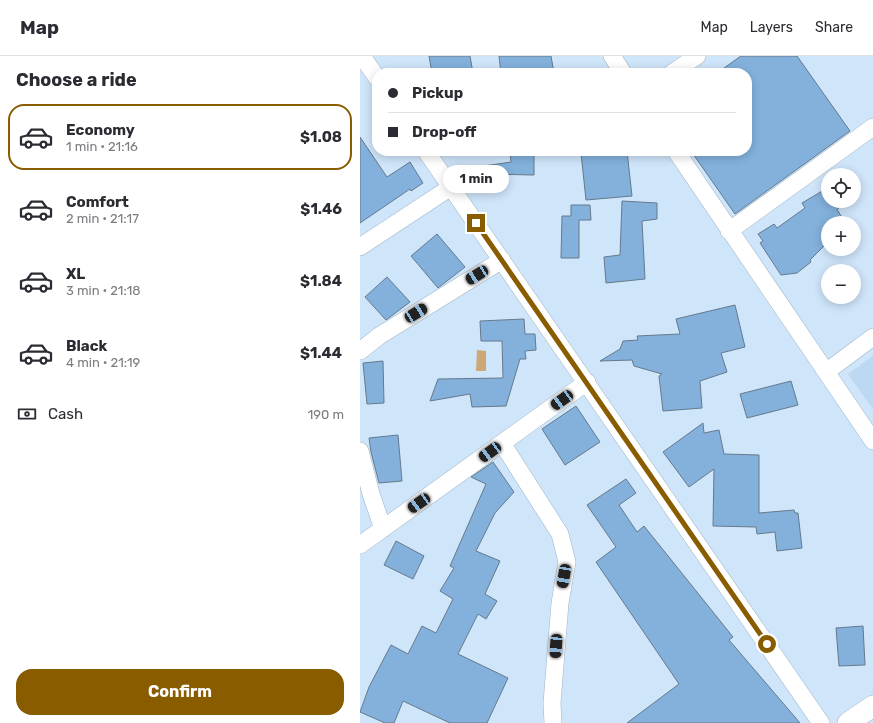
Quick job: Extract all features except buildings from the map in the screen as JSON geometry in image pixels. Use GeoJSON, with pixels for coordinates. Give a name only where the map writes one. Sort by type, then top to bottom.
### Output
{"type":"FeatureCollection","features":[{"type":"Feature","properties":{"kind":"street"},"geometry":{"type":"LineString","coordinates":[[361,56],[372,71]]}},
{"type":"Feature","properties":{"kind":"street"},"geometry":{"type":"LineString","coordinates":[[612,56],[620,68]]}},
{"type":"Feature","properties":{"kind":"street"},"geometry":{"type":"LineString","coordinates":[[679,68],[697,56]]}},
{"type":"Feature","properties":{"kind":"street"},"geometry":{"type":"LineString","coordinates":[[729,231],[873,127]]}},
{"type":"Feature","properties":{"kind":"street"},"geometry":{"type":"LineString","coordinates":[[429,156],[587,382],[821,723]]}},
{"type":"Feature","properties":{"kind":"street"},"geometry":{"type":"LineString","coordinates":[[679,156],[873,441]]}},
{"type":"Feature","properties":{"kind":"street"},"geometry":{"type":"LineString","coordinates":[[360,247],[450,187]]}},
{"type":"Feature","properties":{"kind":"street"},"geometry":{"type":"LineString","coordinates":[[360,352],[380,336],[502,260]]}},
{"type":"Feature","properties":{"kind":"street"},"geometry":{"type":"LineString","coordinates":[[826,372],[873,337]]}},
{"type":"Feature","properties":{"kind":"street"},"geometry":{"type":"LineString","coordinates":[[360,545],[587,382]]}},
{"type":"Feature","properties":{"kind":"street"},"geometry":{"type":"LineString","coordinates":[[502,443],[560,534],[567,562],[559,611],[552,703],[553,723]]}},
{"type":"Feature","properties":{"kind":"street"},"geometry":{"type":"LineString","coordinates":[[360,451],[371,494],[383,529]]}},
{"type":"Feature","properties":{"kind":"street"},"geometry":{"type":"LineString","coordinates":[[848,723],[873,706]]}},
{"type":"Feature","properties":{"kind":"shaded area"},"geometry":{"type":"Polygon","coordinates":[[[477,350],[486,351],[486,371],[476,371],[477,350]]]}},
{"type":"Feature","properties":{"kind":"shaded area"},"geometry":{"type":"Polygon","coordinates":[[[873,356],[873,409],[848,374],[873,356]]]}},
{"type":"Feature","properties":{"kind":"route"},"geometry":{"type":"LineString","coordinates":[[476,223],[767,644]]}}]}
